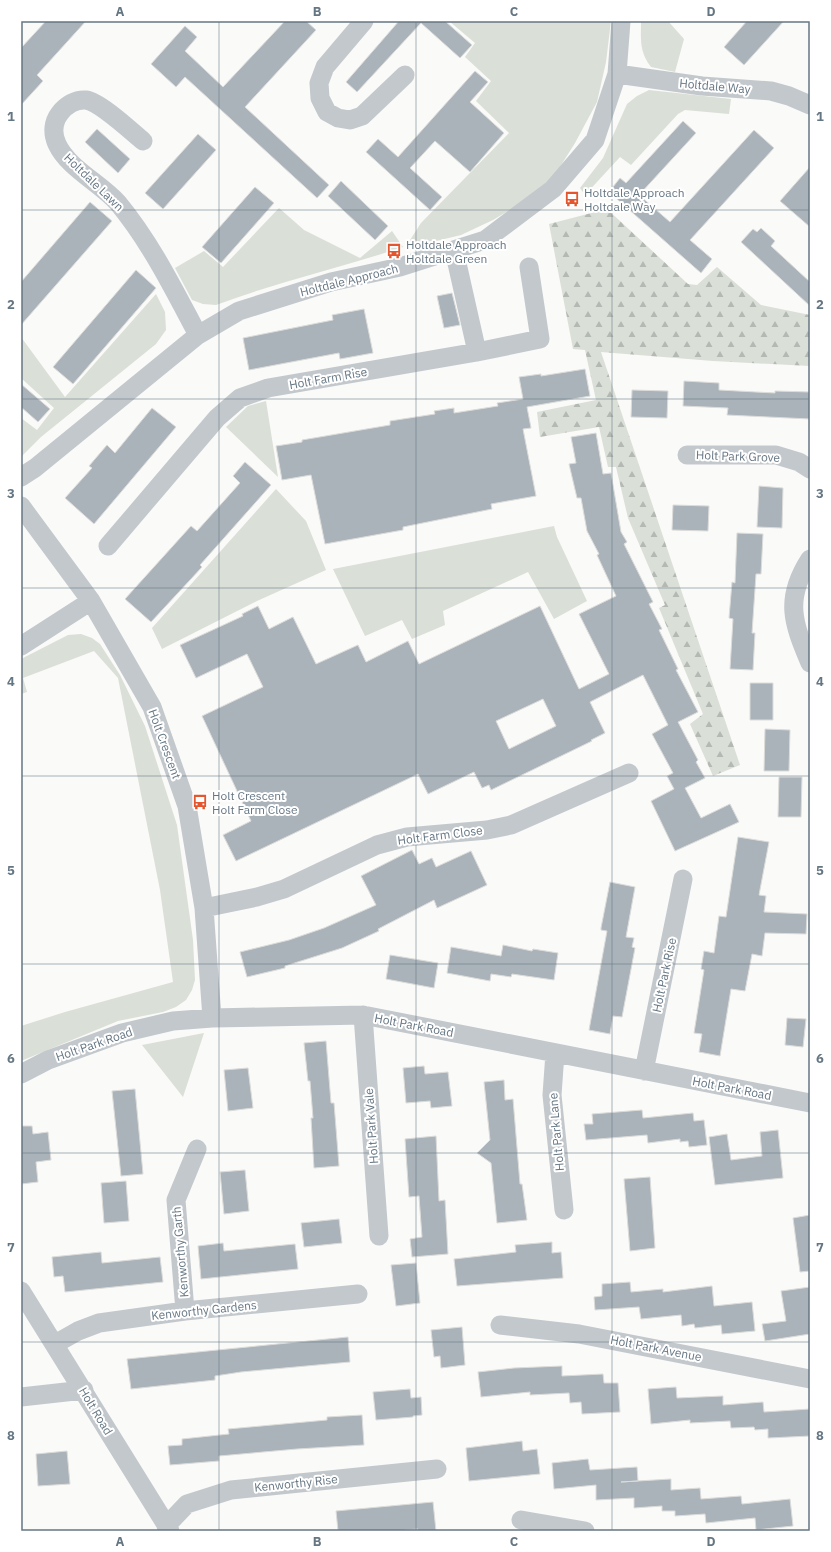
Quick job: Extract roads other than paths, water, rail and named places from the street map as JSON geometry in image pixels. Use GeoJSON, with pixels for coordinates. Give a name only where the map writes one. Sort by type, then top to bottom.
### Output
{"type":"FeatureCollection","features":[{"type":"Feature","properties":{"kind":"street"},"geometry":{"type":"LineString","coordinates":[[364,21],[325,68],[319,83],[320,98],[327,112],[338,118],[350,120],[362,116],[405,75]]}},
{"type":"Feature","properties":{"kind":"street","name":"Holtdale Approach"},"geometry":{"type":"LineString","coordinates":[[21,477],[35,468],[198,335],[239,311],[331,282],[391,270],[485,240],[553,189],[595,140],[618,74],[621,21]]}},
{"type":"Feature","properties":{"kind":"street","name":"Holtdale Way"},"geometry":{"type":"LineString","coordinates":[[618,74],[702,86],[771,91],[789,96],[810,105]]}},
{"type":"Feature","properties":{"kind":"street","name":"Holtdale Lawn"},"geometry":{"type":"LineString","coordinates":[[143,141],[97,105],[86,100],[65,106],[58,116],[53,128],[57,143],[65,156],[116,201],[134,223],[156,258],[198,335]]}},
{"type":"Feature","properties":{"kind":"street"},"geometry":{"type":"LineString","coordinates":[[454,250],[477,352]]}},
{"type":"Feature","properties":{"kind":"street","name":"Holt Farm Rise"},"geometry":{"type":"LineString","coordinates":[[108,546],[217,418],[240,398],[268,388],[477,352],[540,339],[529,267]]}},
{"type":"Feature","properties":{"kind":"street","name":"Holt Park Grove"},"geometry":{"type":"LineString","coordinates":[[687,455],[776,455],[799,462],[810,469]]}},
{"type":"Feature","properties":{"kind":"street","name":"Holt Crescent"},"geometry":{"type":"LineString","coordinates":[[21,506],[92,601],[152,707],[187,806],[204,908],[212,1018]]}},
{"type":"Feature","properties":{"kind":"street"},"geometry":{"type":"LineString","coordinates":[[810,559],[797,582],[793,600],[794,618],[810,663]]}},
{"type":"Feature","properties":{"kind":"street"},"geometry":{"type":"LineString","coordinates":[[21,646],[92,601]]}},
{"type":"Feature","properties":{"kind":"street","name":"Holt Farm Close"},"geometry":{"type":"LineString","coordinates":[[204,908],[257,897],[284,889],[377,845],[407,837],[487,830],[511,825],[629,773]]}},
{"type":"Feature","properties":{"kind":"street","name":"Holt Park Rise"},"geometry":{"type":"LineString","coordinates":[[644,1071],[683,879]]}},
{"type":"Feature","properties":{"kind":"street","name":"Holt Park Road"},"geometry":{"type":"LineString","coordinates":[[21,1074],[48,1060],[122,1033],[173,1021],[212,1018],[363,1016],[810,1103]]}},
{"type":"Feature","properties":{"kind":"street","name":"Holt Park Vale"},"geometry":{"type":"LineString","coordinates":[[363,1016],[379,1236]]}},
{"type":"Feature","properties":{"kind":"street","name":"Holt Park Lane"},"geometry":{"type":"LineString","coordinates":[[555,1054],[552,1095],[564,1210]]}},
{"type":"Feature","properties":{"kind":"street","name":"Kenworthy Garth"},"geometry":{"type":"LineString","coordinates":[[185,1312],[176,1200],[197,1149]]}},
{"type":"Feature","properties":{"kind":"street","name":"Holt Road"},"geometry":{"type":"LineString","coordinates":[[21,1291],[84,1390],[168,1528]]}},
{"type":"Feature","properties":{"kind":"street","name":"Kenworthy Gardens"},"geometry":{"type":"LineString","coordinates":[[55,1344],[78,1331],[99,1323],[185,1312],[358,1294]]}},
{"type":"Feature","properties":{"kind":"street","name":"Holt Park Avenue"},"geometry":{"type":"LineString","coordinates":[[500,1325],[579,1334],[810,1379]]}},
{"type":"Feature","properties":{"kind":"street"},"geometry":{"type":"LineString","coordinates":[[21,1397],[84,1390]]}},
{"type":"Feature","properties":{"kind":"street","name":"Kenworthy Rise"},"geometry":{"type":"LineString","coordinates":[[168,1528],[187,1504],[231,1490],[437,1469]]}},
{"type":"Feature","properties":{"kind":"street"},"geometry":{"type":"LineString","coordinates":[[522,1520],[585,1531]]}},
{"type":"Feature","properties":{"kind":"place","name":"Holtdale Approach Holtdale Way"},"geometry":{"type":"Point","coordinates":[572,199]}},
{"type":"Feature","properties":{"kind":"place","name":"Holtdale Approach Holtdale Green"},"geometry":{"type":"Point","coordinates":[394,251]}},
{"type":"Feature","properties":{"kind":"place","name":"Holt Crescent Holt Farm Close"},"geometry":{"type":"Point","coordinates":[200,802]}}]}
